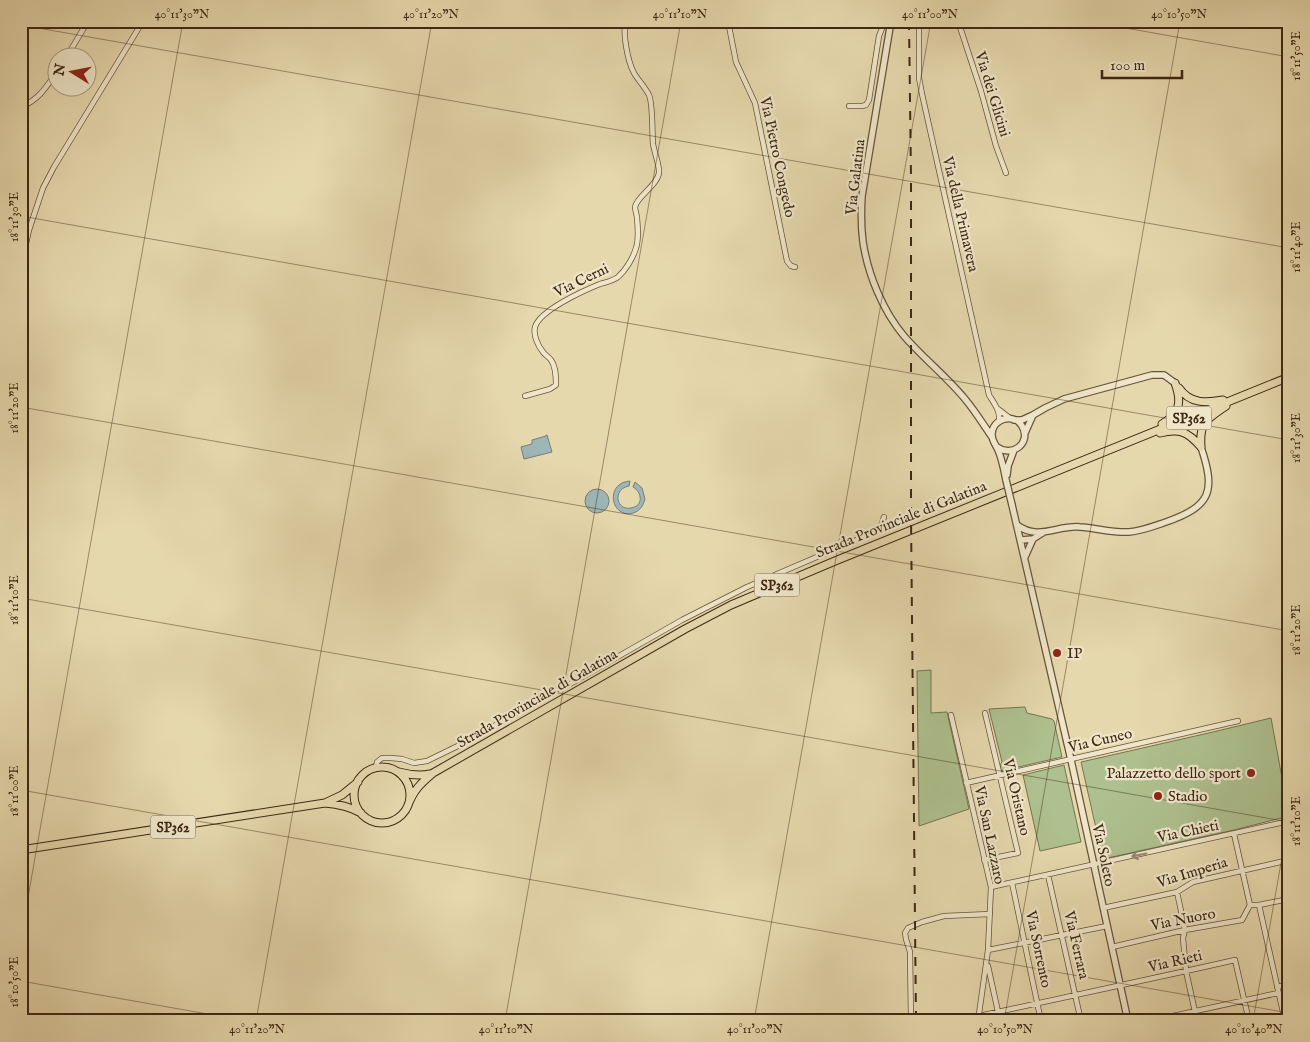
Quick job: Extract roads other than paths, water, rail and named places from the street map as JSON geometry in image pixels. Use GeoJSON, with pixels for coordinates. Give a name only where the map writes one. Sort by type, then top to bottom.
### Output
{"type":"FeatureCollection","features":[{"type":"Feature","properties":{"kind":"main road","name":"Strada Provinciale di Galatina"},"geometry":{"type":"LineString","coordinates":[[21,850],[324,803],[348,807],[378,822],[396,819],[403,813],[418,786],[433,774],[685,629],[731,605],[1289,377]]}},
{"type":"Feature","properties":{"kind":"main road"},"geometry":{"type":"LineString","coordinates":[[1175,383],[1191,400],[1202,402],[1236,398]]}},
{"type":"Feature","properties":{"kind":"main road"},"geometry":{"type":"LineString","coordinates":[[1141,437],[1170,420],[1178,409],[1180,396],[1175,383]]}},
{"type":"Feature","properties":{"kind":"main road"},"geometry":{"type":"LineString","coordinates":[[1201,447],[1200,435],[1204,424],[1210,416],[1236,398]]}},
{"type":"Feature","properties":{"kind":"main road"},"geometry":{"type":"LineString","coordinates":[[1141,437],[1167,431],[1179,431],[1193,437],[1201,447]]}},
{"type":"Feature","properties":{"kind":"main road","name":"Strada Provinciale di Galatina"},"geometry":{"type":"LineString","coordinates":[[324,803],[342,795],[358,782],[364,774],[376,768],[390,768],[410,775],[422,776],[433,774]]}},
{"type":"Feature","properties":{"kind":"main road"},"geometry":{"type":"LineString","coordinates":[[398,772],[405,778],[409,787],[408,805]]}},
{"type":"Feature","properties":{"kind":"main road"},"geometry":{"type":"LineString","coordinates":[[358,782],[355,795],[361,813]]}},
{"type":"Feature","properties":{"kind":"street"},"geometry":{"type":"LineString","coordinates":[[72,48],[88,21]]}},
{"type":"Feature","properties":{"kind":"street"},"geometry":{"type":"LineString","coordinates":[[21,266],[29,230],[43,188],[143,21]]}},
{"type":"Feature","properties":{"kind":"street","name":"Via Cerni"},"geometry":{"type":"LineString","coordinates":[[525,396],[550,389],[556,385],[555,371],[551,360],[538,344],[535,334],[538,322],[558,304],[621,274],[636,249],[638,238],[635,207],[656,180],[659,173],[653,143],[650,96],[633,71],[628,57],[625,33],[626,21]]}},
{"type":"Feature","properties":{"kind":"street","name":"Via Pietro Congedo"},"geometry":{"type":"LineString","coordinates":[[728,21],[736,62],[755,103],[788,261],[791,266],[795,266]]}},
{"type":"Feature","properties":{"kind":"street"},"geometry":{"type":"LineString","coordinates":[[849,106],[866,105],[869,100],[879,36],[885,21]]}},
{"type":"Feature","properties":{"kind":"street","name":"Via Galatina"},"geometry":{"type":"LineString","coordinates":[[892,21],[862,196],[861,219],[868,266],[877,292],[903,335],[964,398],[992,437]]}},
{"type":"Feature","properties":{"kind":"street","name":"Via della Primavera"},"geometry":{"type":"LineString","coordinates":[[919,21],[919,78],[922,94],[989,395],[1000,417],[992,431],[992,437]]}},
{"type":"Feature","properties":{"kind":"street","name":"Via dei Glicini"},"geometry":{"type":"LineString","coordinates":[[958,21],[1006,174]]}},
{"type":"Feature","properties":{"kind":"street"},"geometry":{"type":"LineString","coordinates":[[21,108],[36,99],[48,84]]}},
{"type":"Feature","properties":{"kind":"street"},"geometry":{"type":"LineString","coordinates":[[997,424],[1005,419],[1022,420],[1064,399],[1152,375],[1164,375],[1175,383]]}},
{"type":"Feature","properties":{"kind":"street"},"geometry":{"type":"LineString","coordinates":[[996,408],[1020,424],[1025,433]]}},
{"type":"Feature","properties":{"kind":"street"},"geometry":{"type":"LineString","coordinates":[[997,447],[1005,451],[1020,447],[1033,416]]}},
{"type":"Feature","properties":{"kind":"street","name":"Via Galatina"},"geometry":{"type":"LineString","coordinates":[[979,417],[988,424],[997,424]]}},
{"type":"Feature","properties":{"kind":"street"},"geometry":{"type":"LineString","coordinates":[[992,437],[997,447],[1025,557]]}},
{"type":"Feature","properties":{"kind":"street"},"geometry":{"type":"LineString","coordinates":[[1017,525],[1024,531],[1031,532],[1044,532],[1078,526],[1129,532],[1144,529],[1184,515],[1196,509],[1208,491],[1208,466],[1201,447]]}},
{"type":"Feature","properties":{"kind":"street"},"geometry":{"type":"LineString","coordinates":[[1006,480],[1008,466],[1014,450]]}},
{"type":"Feature","properties":{"kind":"street"},"geometry":{"type":"LineString","coordinates":[[376,768],[377,762],[382,758],[402,759],[414,763],[427,761],[468,741],[515,714],[536,698],[570,684],[682,620],[747,587],[875,532],[884,517]]}},
{"type":"Feature","properties":{"kind":"street"},"geometry":{"type":"LineString","coordinates":[[21,518],[21,529]]}},
{"type":"Feature","properties":{"kind":"street"},"geometry":{"type":"LineString","coordinates":[[1021,540],[1031,532]]}},
{"type":"Feature","properties":{"kind":"street"},"geometry":{"type":"LineString","coordinates":[[1021,540],[1033,539],[1044,532]]}},
{"type":"Feature","properties":{"kind":"street"},"geometry":{"type":"LineString","coordinates":[[1025,557],[1033,539]]}},
{"type":"Feature","properties":{"kind":"street","name":"Via Soleto"},"geometry":{"type":"LineString","coordinates":[[1025,557],[1128,1021]]}},
{"type":"Feature","properties":{"kind":"street"},"geometry":{"type":"LineString","coordinates":[[682,620],[685,629]]}},
{"type":"Feature","properties":{"kind":"street","name":"Via Oristano"},"geometry":{"type":"LineString","coordinates":[[984,860],[1018,853],[985,713]]}},
{"type":"Feature","properties":{"kind":"street","name":"Via San Lazzaro"},"geometry":{"type":"LineString","coordinates":[[951,715],[991,888],[987,961],[978,1018]]}},
{"type":"Feature","properties":{"kind":"street","name":"Via Cuneo"},"geometry":{"type":"LineString","coordinates":[[966,783],[1238,721]]}},
{"type":"Feature","properties":{"kind":"street","name":"Via Chieti"},"geometry":{"type":"LineString","coordinates":[[991,888],[1289,821]]}},
{"type":"Feature","properties":{"kind":"street"},"geometry":{"type":"LineString","coordinates":[[1234,834],[1250,905],[1289,899]]}},
{"type":"Feature","properties":{"kind":"street","name":"Via Imperia"},"geometry":{"type":"LineString","coordinates":[[1103,908],[1177,892],[1193,882],[1289,860]]}},
{"type":"Feature","properties":{"kind":"street","name":"Via Ferrara"},"geometry":{"type":"LineString","coordinates":[[1048,875],[1081,1021]]}},
{"type":"Feature","properties":{"kind":"street","name":"Via Sorrento"},"geometry":{"type":"LineString","coordinates":[[1012,883],[1041,1021]]}},
{"type":"Feature","properties":{"kind":"street"},"geometry":{"type":"LineString","coordinates":[[1177,892],[1185,930],[1182,938],[1186,971],[1197,1021]]}},
{"type":"Feature","properties":{"kind":"street","name":"Via Nuoro"},"geometry":{"type":"LineString","coordinates":[[1112,947],[1185,930],[1242,920],[1250,905]]}},
{"type":"Feature","properties":{"kind":"street"},"geometry":{"type":"LineString","coordinates":[[1259,905],[1285,1021]]}},
{"type":"Feature","properties":{"kind":"street"},"geometry":{"type":"LineString","coordinates":[[911,1021],[910,952],[905,933],[908,928],[944,916],[990,914]]}},
{"type":"Feature","properties":{"kind":"street"},"geometry":{"type":"LineString","coordinates":[[988,950],[1107,926]]}},
{"type":"Feature","properties":{"kind":"street","name":"Via Rieti"},"geometry":{"type":"LineString","coordinates":[[978,1018],[1235,960],[1244,1001]]}},
{"type":"Feature","properties":{"kind":"street"},"geometry":{"type":"LineString","coordinates":[[987,961],[1000,1021]]}},
{"type":"Feature","properties":{"kind":"street"},"geometry":{"type":"LineString","coordinates":[[1150,1021],[1244,1001],[1289,984]]}},
{"type":"Feature","properties":{"kind":"street"},"geometry":{"type":"LineString","coordinates":[[1244,1001],[1249,1021]]}},
{"type":"Feature","properties":{"kind":"water"},"geometry":{"type":"Polygon","coordinates":[[[546,435],[552,452],[524,459],[521,447],[532,444],[532,440],[546,435]]]}},
{"type":"Feature","properties":{"kind":"water"},"geometry":{"type":"Polygon","coordinates":[[[630,481],[629,486],[620,491],[618,495],[619,503],[626,508],[638,505],[640,495],[633,487],[635,482],[642,488],[645,499],[638,511],[625,513],[616,506],[614,494],[616,488],[622,483],[630,481]]]}},
{"type":"Feature","properties":{"kind":"water"},"geometry":{"type":"Polygon","coordinates":[[[597,489],[606,492],[609,501],[606,510],[597,513],[588,510],[585,501],[588,492],[597,489]]]}},
{"type":"Feature","properties":{"kind":"railway"},"geometry":{"type":"LineString","coordinates":[[909,21],[916,1021]]}},
{"type":"Feature","properties":{"kind":"place","name":"IP"},"geometry":{"type":"Point","coordinates":[1057,653]}},
{"type":"Feature","properties":{"kind":"place","name":"Palazzetto dello sport"},"geometry":{"type":"Point","coordinates":[1251,773]}},
{"type":"Feature","properties":{"kind":"place","name":"Stadio"},"geometry":{"type":"Point","coordinates":[1158,796]}}]}
